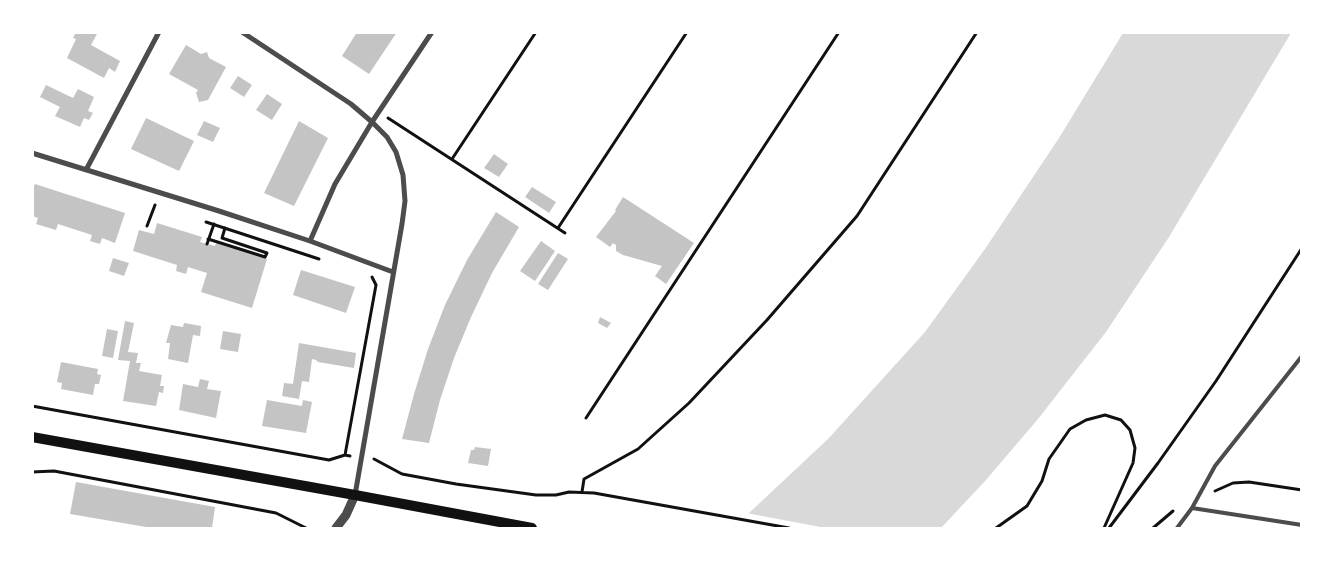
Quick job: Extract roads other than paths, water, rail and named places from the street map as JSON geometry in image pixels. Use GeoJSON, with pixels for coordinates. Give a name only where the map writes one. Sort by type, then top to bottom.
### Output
{"type":"FeatureCollection","features":[{"type":"Feature","properties":{"kind":"main road"},"geometry":{"type":"LineString","coordinates":[[32,437],[532,528]]}},
{"type":"Feature","properties":{"kind":"street"},"geometry":{"type":"LineString","coordinates":[[86,170],[159,32]]}},
{"type":"Feature","properties":{"kind":"street"},"geometry":{"type":"LineString","coordinates":[[242,32],[352,104],[387,136],[396,152],[403,175],[405,201],[355,495],[346,515],[336,528]]}},
{"type":"Feature","properties":{"kind":"street"},"geometry":{"type":"LineString","coordinates":[[310,241],[335,184],[372,122],[432,32]]}},
{"type":"Feature","properties":{"kind":"street"},"geometry":{"type":"LineString","coordinates":[[32,153],[310,241],[393,272]]}},
{"type":"Feature","properties":{"kind":"lane"},"geometry":{"type":"LineString","coordinates":[[1177,528],[1198,499],[1215,466],[1302,356]]}},
{"type":"Feature","properties":{"kind":"lane"},"geometry":{"type":"LineString","coordinates":[[1192,508],[1302,525]]}}]}
